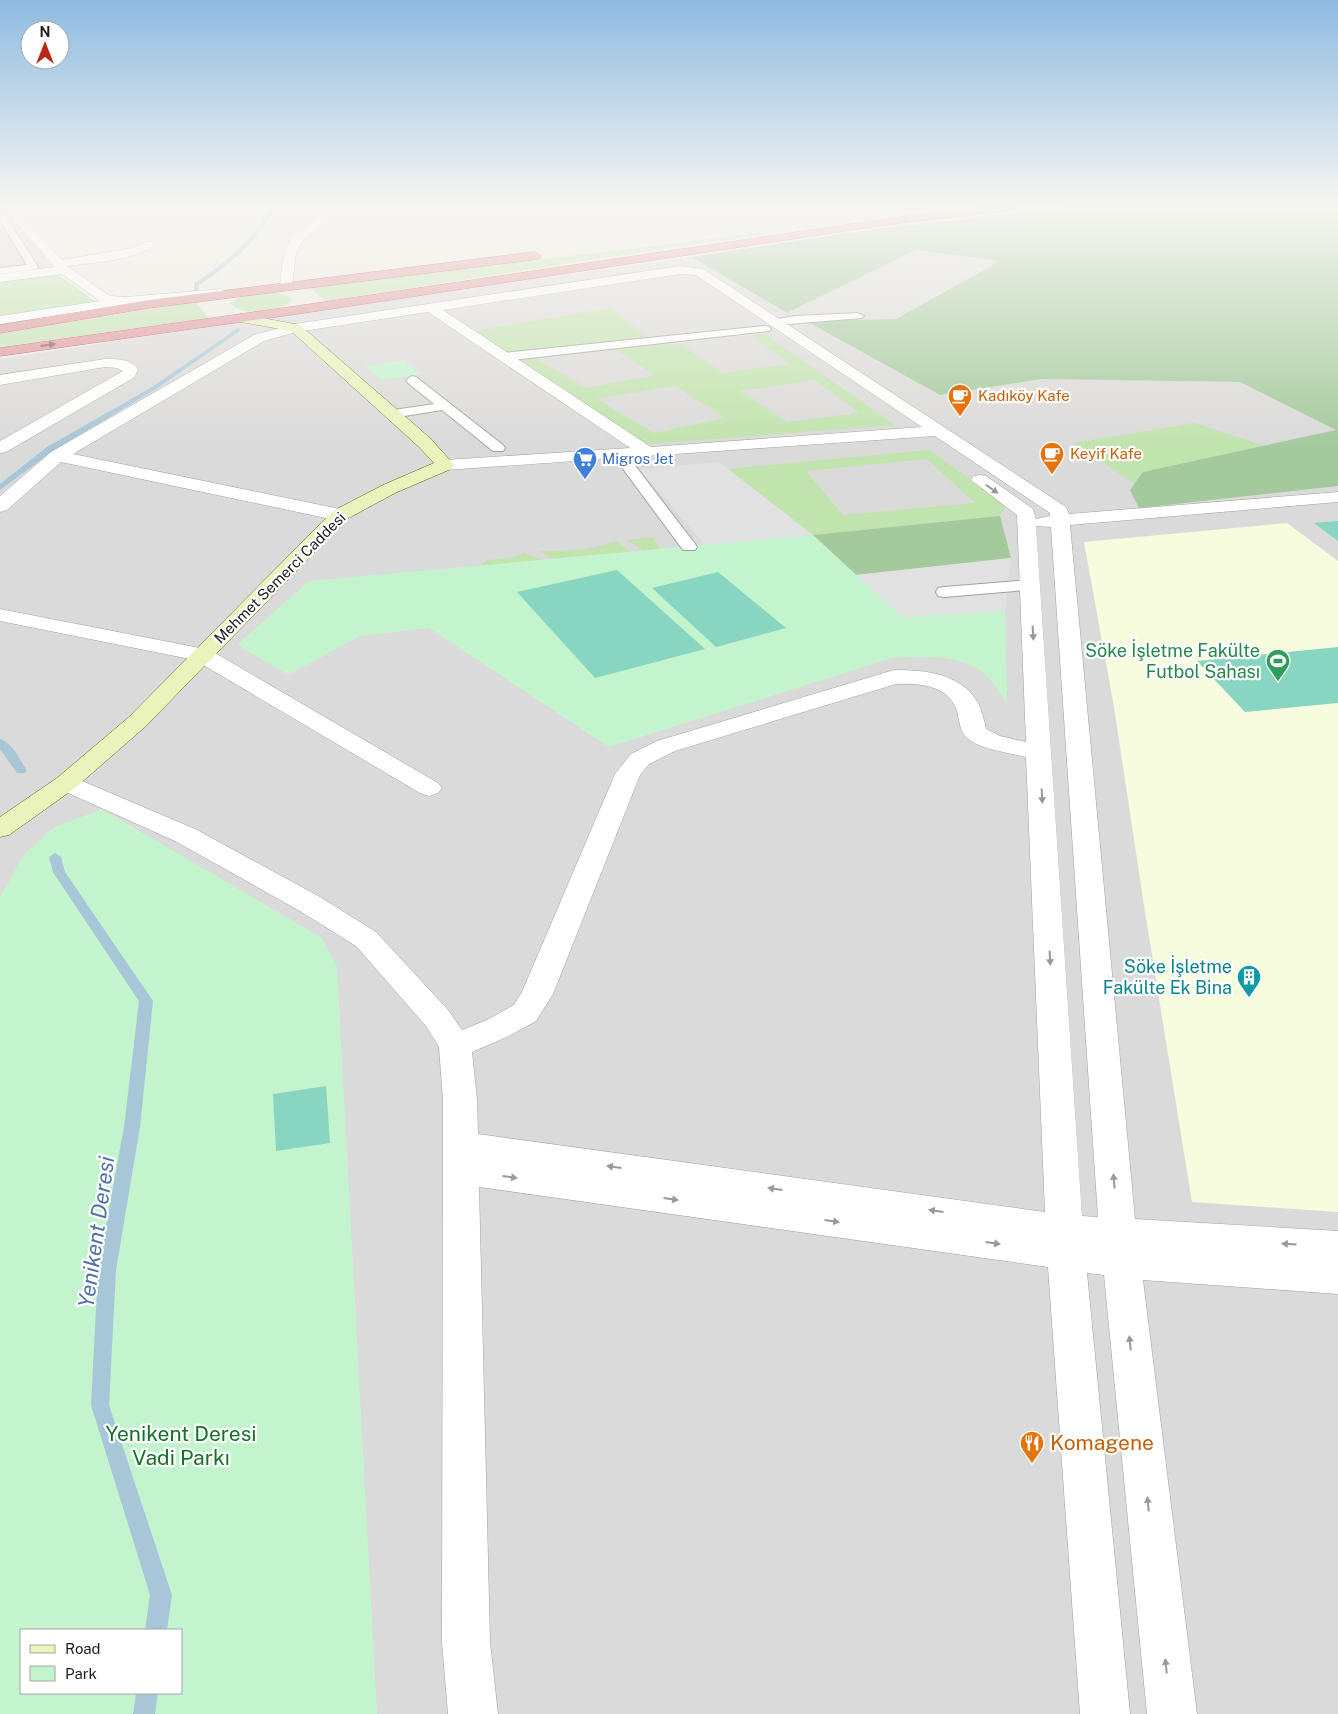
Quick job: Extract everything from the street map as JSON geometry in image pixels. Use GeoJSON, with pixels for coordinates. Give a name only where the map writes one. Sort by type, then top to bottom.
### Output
{"type":"FeatureCollection","features":[{"type":"Feature","properties":{"kind":"highway"},"geometry":{"type":"LineString","coordinates":[[0,329],[149,304],[250,291],[299,287]]}},
{"type":"Feature","properties":{"kind":"highway"},"geometry":{"type":"LineString","coordinates":[[296,319],[491,287]]}},
{"type":"Feature","properties":{"kind":"highway"},"geometry":{"type":"LineString","coordinates":[[291,288],[302,297],[303,302],[296,319]]}},
{"type":"Feature","properties":{"kind":"highway"},"geometry":{"type":"LineString","coordinates":[[242,318],[224,313],[213,307],[215,301],[226,296],[250,291]]}},
{"type":"Feature","properties":{"kind":"highway"},"geometry":{"type":"LineString","coordinates":[[0,352],[242,318]]}},
{"type":"Feature","properties":{"kind":"street"},"geometry":{"type":"LineString","coordinates":[[89,287],[107,300],[126,301]]}},
{"type":"Feature","properties":{"kind":"street"},"geometry":{"type":"LineString","coordinates":[[242,318],[296,319],[430,307],[565,287]]}},
{"type":"Feature","properties":{"kind":"street"},"geometry":{"type":"LineString","coordinates":[[707,287],[770,326],[925,432],[1059,511],[1119,1247],[1172,1714]]}},
{"type":"Feature","properties":{"kind":"street"},"geometry":{"type":"LineString","coordinates":[[0,320],[126,301],[250,291]]}},
{"type":"Feature","properties":{"kind":"street"},"geometry":{"type":"LineString","coordinates":[[430,307],[647,452]]}},
{"type":"Feature","properties":{"kind":"street"},"geometry":{"type":"LineString","coordinates":[[296,319],[446,465],[925,432],[1026,513],[1065,1242],[1105,1714]]}},
{"type":"Feature","properties":{"kind":"street"},"geometry":{"type":"LineString","coordinates":[[0,506],[57,456],[248,343],[296,319]]}},
{"type":"Feature","properties":{"kind":"street"},"geometry":{"type":"LineString","coordinates":[[0,380],[104,363],[120,364],[131,369],[130,374],[0,448]]}},
{"type":"Feature","properties":{"kind":"street"},"geometry":{"type":"LineString","coordinates":[[57,456],[340,515]]}},
{"type":"Feature","properties":{"kind":"street","name":"Mehmet Semerci Caddesi"},"geometry":{"type":"LineString","coordinates":[[0,829],[66,783],[137,722],[340,515],[389,489],[446,465]]}},
{"type":"Feature","properties":{"kind":"street"},"geometry":{"type":"LineString","coordinates":[[1027,524],[1338,497]]}},
{"type":"Feature","properties":{"kind":"street"},"geometry":{"type":"LineString","coordinates":[[0,615],[202,655],[429,788]]}},
{"type":"Feature","properties":{"kind":"street"},"geometry":{"type":"LineString","coordinates":[[455,1046],[498,1028],[525,1012],[537,994],[628,774],[640,760],[666,746],[894,677],[906,676],[932,680],[954,689],[966,703],[975,733],[991,740],[1039,753]]}},
{"type":"Feature","properties":{"kind":"street"},"geometry":{"type":"LineString","coordinates":[[66,783],[185,835],[310,904],[366,939],[437,1018],[455,1046],[460,1100],[466,1642],[473,1714]]}},
{"type":"Feature","properties":{"kind":"street"},"geometry":{"type":"LineString","coordinates":[[461,1158],[1338,1278]]}},
{"type":"Feature","properties":{"kind":"street"},"geometry":{"type":"LineString","coordinates":[[1119,1247],[1338,1247]]}},
{"type":"Feature","properties":{"kind":"lane"},"geometry":{"type":"LineString","coordinates":[[504,357],[770,326],[795,318],[858,316]]}},
{"type":"Feature","properties":{"kind":"lane"},"geometry":{"type":"LineString","coordinates":[[412,380],[498,448]]}},
{"type":"Feature","properties":{"kind":"lane"},"geometry":{"type":"LineString","coordinates":[[392,414],[443,406]]}},
{"type":"Feature","properties":{"kind":"lane"},"geometry":{"type":"LineString","coordinates":[[619,454],[689,547]]}},
{"type":"Feature","properties":{"kind":"lane"},"geometry":{"type":"LineString","coordinates":[[944,592],[1031,586]]}},
{"type":"Feature","properties":{"kind":"shaded area"},"geometry":{"type":"Polygon","coordinates":[[[482,287],[742,287],[787,313],[840,287],[955,287],[896,319],[808,321],[940,395],[1042,379],[1240,382],[1338,397],[1338,1714],[0,1714],[0,359],[482,287]]]}},
{"type":"Feature","properties":{"kind":"shaded area"},"geometry":{"type":"Polygon","coordinates":[[[719,462],[813,535],[705,545],[639,469],[719,462]]]}},
{"type":"Feature","properties":{"kind":"shaded area"},"geometry":{"type":"Polygon","coordinates":[[[1287,523],[1338,561],[1338,1212],[1192,1202],[1114,707],[1084,542],[1287,523]]]}},
{"type":"Feature","properties":{"kind":"shaded area"},"geometry":{"type":"Polygon","coordinates":[[[1011,558],[1005,611],[902,617],[856,575],[1011,558]]]}},
{"type":"Feature","properties":{"kind":"green space"},"geometry":{"type":"Polygon","coordinates":[[[0,287],[75,287],[97,303],[0,319],[0,287]]]}},
{"type":"Feature","properties":{"kind":"green space"},"geometry":{"type":"Polygon","coordinates":[[[309,287],[416,287],[326,301],[309,287]]]}},
{"type":"Feature","properties":{"kind":"green space"},"geometry":{"type":"Polygon","coordinates":[[[742,287],[840,287],[787,313],[742,287]]]}},
{"type":"Feature","properties":{"kind":"green space"},"geometry":{"type":"Polygon","coordinates":[[[953,287],[1338,287],[1338,486],[1139,508],[1130,490],[1143,472],[1336,430],[1240,382],[1042,379],[940,395],[806,321],[896,319],[953,287]]]}},
{"type":"Feature","properties":{"kind":"green space"},"geometry":{"type":"Polygon","coordinates":[[[279,293],[291,298],[291,302],[260,312],[236,308],[230,303],[240,297],[279,293]]]}},
{"type":"Feature","properties":{"kind":"green space"},"geometry":{"type":"Polygon","coordinates":[[[195,302],[209,318],[0,347],[0,333],[195,302]]]}},
{"type":"Feature","properties":{"kind":"green space"},"geometry":{"type":"Polygon","coordinates":[[[611,308],[647,337],[499,354],[467,332],[611,308]]]}},
{"type":"Feature","properties":{"kind":"green space"},"geometry":{"type":"Polygon","coordinates":[[[765,334],[895,425],[637,445],[510,360],[535,358],[586,388],[655,375],[611,347],[681,344],[722,373],[790,364],[751,335],[765,334]],[[814,380],[740,391],[787,422],[860,413],[814,380]],[[675,386],[597,399],[654,433],[725,418],[675,386]]]}},
{"type":"Feature","properties":{"kind":"green space"},"geometry":{"type":"Polygon","coordinates":[[[404,360],[421,374],[383,380],[365,366],[404,360]]]}},
{"type":"Feature","properties":{"kind":"green space"},"geometry":{"type":"Polygon","coordinates":[[[1195,423],[1265,446],[1143,472],[1135,484],[1074,443],[1195,423]]]}},
{"type":"Feature","properties":{"kind":"green space"},"geometry":{"type":"Polygon","coordinates":[[[930,450],[1006,506],[1000,516],[813,535],[728,469],[930,450]],[[927,459],[806,471],[843,515],[975,503],[927,459]]]}},
{"type":"Feature","properties":{"kind":"green space"},"geometry":{"type":"Polygon","coordinates":[[[1000,516],[1011,558],[856,575],[813,535],[1000,516]]]}},
{"type":"Feature","properties":{"kind":"green space"},"geometry":{"type":"Polygon","coordinates":[[[1338,521],[1338,541],[1314,523],[1338,521]]]}},
{"type":"Feature","properties":{"kind":"green space"},"geometry":{"type":"Polygon","coordinates":[[[813,535],[902,617],[1005,611],[1007,704],[988,677],[980,670],[960,661],[938,657],[892,658],[609,747],[429,628],[360,636],[288,675],[237,645],[309,581],[813,535]]]}},
{"type":"Feature","properties":{"kind":"green space"},"geometry":{"type":"Polygon","coordinates":[[[652,537],[661,549],[644,551],[627,540],[652,537]]]}},
{"type":"Feature","properties":{"kind":"green space"},"geometry":{"type":"Polygon","coordinates":[[[615,541],[631,552],[554,559],[539,551],[587,549],[615,541]]]}},
{"type":"Feature","properties":{"kind":"green space"},"geometry":{"type":"Polygon","coordinates":[[[524,553],[543,560],[480,566],[487,560],[512,558],[524,553]]]}},
{"type":"Feature","properties":{"kind":"green space"},"geometry":{"type":"Polygon","coordinates":[[[617,570],[705,649],[595,678],[517,592],[617,570]]]}},
{"type":"Feature","properties":{"kind":"green space"},"geometry":{"type":"Polygon","coordinates":[[[718,572],[786,628],[716,647],[652,588],[718,572]]]}},
{"type":"Feature","properties":{"kind":"green space","name":"Söke İşletme Fakülte Futbol Sahası"},"geometry":{"type":"Polygon","coordinates":[[[1338,647],[1338,703],[1245,712],[1197,661],[1338,647]]]}},
{"type":"Feature","properties":{"kind":"green space","name":"Yenikent Deresi Vadi Parkı"},"geometry":{"type":"Polygon","coordinates":[[[102,809],[322,938],[337,967],[377,1714],[0,1714],[0,897],[24,855],[53,828],[102,809]]]}},
{"type":"Feature","properties":{"kind":"green space"},"geometry":{"type":"Polygon","coordinates":[[[326,1086],[330,1143],[276,1151],[273,1094],[326,1086]]]}},
{"type":"Feature","properties":{"kind":"waterway"},"geometry":{"type":"LineString","coordinates":[[0,488],[50,449],[154,388],[238,330]]}},
{"type":"Feature","properties":{"kind":"waterway"},"geometry":{"type":"LineString","coordinates":[[0,742],[21,771]]}},
{"type":"Feature","properties":{"kind":"waterway","name":"Yenikent Deresi"},"geometry":{"type":"LineString","coordinates":[[55,857],[59,872],[146,1001],[132,1127],[107,1270],[100,1405],[161,1595],[156,1629]]}},
{"type":"Feature","properties":{"kind":"waterway","name":"Yenikent Deresi"},"geometry":{"type":"LineString","coordinates":[[144,1714],[147,1694]]}},
{"type":"Feature","properties":{"kind":"place","name":"Kadıköy Kafe"},"geometry":{"type":"Point","coordinates":[960,417]}},
{"type":"Feature","properties":{"kind":"place","name":"Keyif Kafe"},"geometry":{"type":"Point","coordinates":[1052,475]}},
{"type":"Feature","properties":{"kind":"place","name":"Migros Jet"},"geometry":{"type":"Point","coordinates":[585,480]}},
{"type":"Feature","properties":{"kind":"place","name":"Söke İşletme Fakülte Futbol Sahası"},"geometry":{"type":"Point","coordinates":[1278,682]}},
{"type":"Feature","properties":{"kind":"place","name":"Söke İşletme Fakülte Ek Bina"},"geometry":{"type":"Point","coordinates":[1249,998]}},
{"type":"Feature","properties":{"kind":"place","name":"Komagene"},"geometry":{"type":"Point","coordinates":[1032,1464]}}]}
